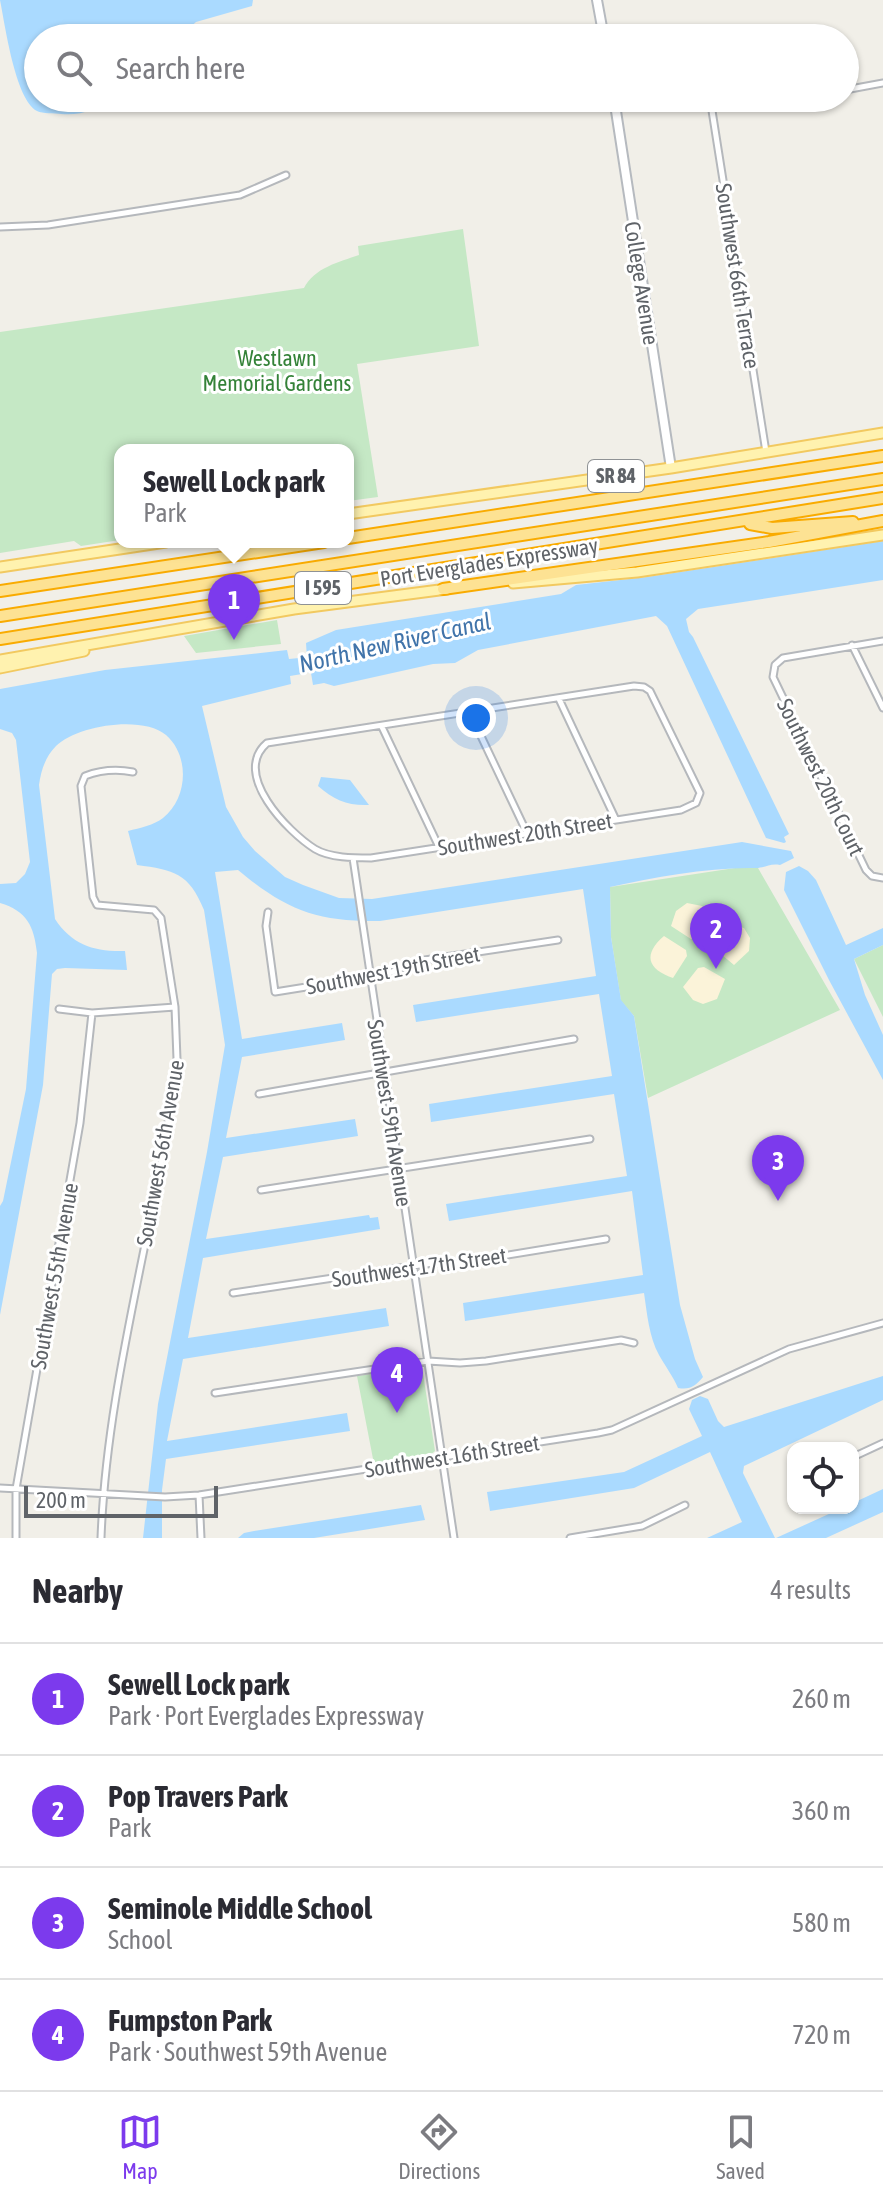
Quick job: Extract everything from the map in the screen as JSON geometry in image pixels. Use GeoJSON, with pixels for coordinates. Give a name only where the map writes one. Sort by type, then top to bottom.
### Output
{"type":"FeatureCollection","features":[{"type":"Feature","properties":{"kind":"highway","name":"Port Everglades Expressway"},"geometry":{"type":"LineString","coordinates":[[354,537],[883,456]]}},
{"type":"Feature","properties":{"kind":"highway"},"geometry":{"type":"LineString","coordinates":[[0,616],[883,479]]}},
{"type":"Feature","properties":{"kind":"highway","name":"Port Everglades Expressway"},"geometry":{"type":"LineString","coordinates":[[0,639],[883,498]]}},
{"type":"Feature","properties":{"kind":"highway"},"geometry":{"type":"LineString","coordinates":[[740,522],[772,528],[883,521]]}},
{"type":"Feature","properties":{"kind":"highway"},"geometry":{"type":"LineString","coordinates":[[443,589],[769,542],[883,521]]}},
{"type":"Feature","properties":{"kind":"highway","name":"I 595"},"geometry":{"type":"LineString","coordinates":[[0,591],[284,548]]}},
{"type":"Feature","properties":{"kind":"main road","name":"SR 84"},"geometry":{"type":"LineString","coordinates":[[354,513],[671,468],[883,433]]}},
{"type":"Feature","properties":{"kind":"main road"},"geometry":{"type":"LineString","coordinates":[[0,660],[294,609],[443,589],[637,572],[883,535]]}},
{"type":"Feature","properties":{"kind":"main road"},"geometry":{"type":"LineString","coordinates":[[0,567],[126,548]]}},
{"type":"Feature","properties":{"kind":"main road"},"geometry":{"type":"LineString","coordinates":[[0,668],[111,646],[177,629]]}},
{"type":"Feature","properties":{"kind":"street"},"geometry":{"type":"LineString","coordinates":[[597,0],[601,24]]}},
{"type":"Feature","properties":{"kind":"street"},"geometry":{"type":"LineString","coordinates":[[859,87],[883,83]]}},
{"type":"Feature","properties":{"kind":"street","name":"College Avenue"},"geometry":{"type":"LineString","coordinates":[[616,112],[671,468]]}},
{"type":"Feature","properties":{"kind":"street","name":"Southwest 66th Terrace"},"geometry":{"type":"LineString","coordinates":[[712,112],[766,453]]}},
{"type":"Feature","properties":{"kind":"street"},"geometry":{"type":"LineString","coordinates":[[0,227],[48,225],[240,195],[286,175]]}},
{"type":"Feature","properties":{"kind":"street"},"geometry":{"type":"LineString","coordinates":[[883,641],[852,645],[883,708]]}},
{"type":"Feature","properties":{"kind":"street","name":"Southwest 20th Court"},"geometry":{"type":"LineString","coordinates":[[852,645],[783,658],[775,665],[773,677],[866,870],[872,876],[883,878]]}},
{"type":"Feature","properties":{"kind":"street","name":"Southwest 20th Street"},"geometry":{"type":"LineString","coordinates":[[353,858],[371,858],[681,810],[696,803],[700,793],[650,691],[634,686],[559,699]]}},
{"type":"Feature","properties":{"kind":"street"},"geometry":{"type":"LineString","coordinates":[[353,858],[318,851],[293,832],[267,804],[256,759],[267,743],[559,699],[616,820]]}},
{"type":"Feature","properties":{"kind":"street"},"geometry":{"type":"LineString","coordinates":[[470,713],[527,833]]}},
{"type":"Feature","properties":{"kind":"street"},"geometry":{"type":"LineString","coordinates":[[382,727],[439,847]]}},
{"type":"Feature","properties":{"kind":"street","name":"Southwest 56th Avenue"},"geometry":{"type":"LineString","coordinates":[[101,1538],[103,1493],[116,1398],[173,1092],[178,1033],[161,918],[154,910],[97,905],[93,897],[81,786],[85,776],[94,773],[119,769],[133,772]]}},
{"type":"Feature","properties":{"kind":"street","name":"Southwest 59th Avenue"},"geometry":{"type":"LineString","coordinates":[[353,858],[454,1538]]}},
{"type":"Feature","properties":{"kind":"street","name":"Southwest 19th Street"},"geometry":{"type":"LineString","coordinates":[[268,912],[266,926],[275,992],[387,974],[418,961],[558,940]]}},
{"type":"Feature","properties":{"kind":"street"},"geometry":{"type":"LineString","coordinates":[[59,1009],[92,1013],[175,1007]]}},
{"type":"Feature","properties":{"kind":"street","name":"Southwest 55th Avenue"},"geometry":{"type":"LineString","coordinates":[[16,1538],[16,1489],[80,1123],[92,1013]]}},
{"type":"Feature","properties":{"kind":"street"},"geometry":{"type":"LineString","coordinates":[[259,1094],[574,1039]]}},
{"type":"Feature","properties":{"kind":"street"},"geometry":{"type":"LineString","coordinates":[[261,1190],[590,1139]]}},
{"type":"Feature","properties":{"kind":"street","name":"Southwest 17th Street"},"geometry":{"type":"LineString","coordinates":[[233,1293],[413,1266],[453,1264],[606,1239]]}},
{"type":"Feature","properties":{"kind":"street","name":"Southwest 16th Street"},"geometry":{"type":"LineString","coordinates":[[0,1488],[165,1497],[199,1495],[612,1430],[789,1349],[883,1323]]}},
{"type":"Feature","properties":{"kind":"street"},"geometry":{"type":"LineString","coordinates":[[215,1393],[428,1361],[460,1363],[621,1340],[634,1343]]}},
{"type":"Feature","properties":{"kind":"street"},"geometry":{"type":"LineString","coordinates":[[859,1454],[883,1443]]}},
{"type":"Feature","properties":{"kind":"street"},"geometry":{"type":"LineString","coordinates":[[199,1495],[201,1538]]}},
{"type":"Feature","properties":{"kind":"street"},"geometry":{"type":"LineString","coordinates":[[570,1538],[642,1526],[685,1505]]}},
{"type":"Feature","properties":{"kind":"green space","name":"Westlawn Memorial Gardens"},"geometry":{"type":"Polygon","coordinates":[[[463,229],[479,346],[357,364],[378,497],[354,500],[354,444],[114,444],[114,541],[81,546],[74,541],[0,553],[0,332],[304,288],[314,275],[335,263],[359,255],[358,246],[463,229]]]}},
{"type":"Feature","properties":{"kind":"green space"},"geometry":{"type":"Polygon","coordinates":[[[277,620],[281,644],[196,653],[184,636],[277,620]]]}},
{"type":"Feature","properties":{"kind":"green space"},"geometry":{"type":"Polygon","coordinates":[[[748,866],[758,868],[840,1010],[648,1098],[634,1016],[621,1001],[611,937],[610,887],[748,866]]]}},
{"type":"Feature","properties":{"kind":"green space"},"geometry":{"type":"Polygon","coordinates":[[[883,945],[883,1017],[854,959],[883,945]]]}},
{"type":"Feature","properties":{"kind":"green space"},"geometry":{"type":"Polygon","coordinates":[[[422,1367],[435,1451],[428,1457],[374,1464],[357,1376],[422,1367]]]}},
{"type":"Feature","properties":{"kind":"sand"},"geometry":{"type":"Polygon","coordinates":[[[687,903],[702,906],[712,917],[698,938],[691,939],[671,926],[676,911],[687,903]]]}},
{"type":"Feature","properties":{"kind":"sand"},"geometry":{"type":"Polygon","coordinates":[[[725,923],[744,928],[750,938],[749,951],[734,965],[716,950],[714,944],[725,923]]]}},
{"type":"Feature","properties":{"kind":"sand"},"geometry":{"type":"Polygon","coordinates":[[[664,936],[686,950],[687,956],[673,978],[653,966],[651,960],[653,949],[664,936]]]}},
{"type":"Feature","properties":{"kind":"sand"},"geometry":{"type":"Polygon","coordinates":[[[704,967],[725,979],[717,999],[703,1004],[693,1000],[683,987],[698,968],[704,967]]]}},
{"type":"Feature","properties":{"kind":"water"},"geometry":{"type":"Polygon","coordinates":[[[0,0],[253,0],[252,6],[194,24],[24,24],[24,94],[12,60],[0,0]]]}},
{"type":"Feature","properties":{"kind":"water"},"geometry":{"type":"Polygon","coordinates":[[[39,112],[84,112],[69,114],[39,112]]]}},
{"type":"Feature","properties":{"kind":"water","name":"North New River Canal"},"geometry":{"type":"Polygon","coordinates":[[[883,541],[883,580],[698,609],[686,619],[689,632],[789,834],[784,837],[784,843],[766,838],[667,626],[656,616],[478,650],[455,663],[433,664],[334,686],[324,683],[313,685],[311,673],[308,673],[306,643],[336,630],[561,594],[576,585],[883,541]]]}},
{"type":"Feature","properties":{"kind":"water"},"geometry":{"type":"Polygon","coordinates":[[[287,650],[289,659],[299,658],[302,674],[290,676],[291,684],[202,706],[226,807],[255,851],[285,877],[303,885],[339,898],[372,899],[742,842],[791,851],[794,858],[780,865],[701,871],[610,887],[611,937],[621,1000],[634,1016],[680,1305],[703,1377],[690,1388],[678,1388],[656,1348],[644,1293],[465,1321],[463,1303],[643,1275],[632,1191],[449,1221],[446,1204],[627,1176],[614,1094],[431,1122],[429,1104],[612,1076],[599,994],[416,1022],[413,1005],[596,976],[583,889],[380,921],[358,921],[303,911],[272,895],[238,870],[215,872],[242,1039],[342,1023],[345,1040],[242,1057],[226,1138],[355,1119],[358,1136],[223,1157],[206,1239],[369,1215],[370,1218],[378,1217],[380,1229],[203,1258],[188,1338],[386,1308],[389,1326],[183,1359],[167,1441],[347,1413],[350,1431],[166,1459],[162,1490],[162,1538],[143,1538],[158,1404],[225,1045],[204,910],[192,888],[179,876],[137,865],[128,831],[155,823],[171,810],[181,788],[182,765],[174,744],[166,735],[142,725],[127,724],[94,728],[66,739],[52,750],[42,769],[39,785],[55,919],[69,935],[85,945],[125,951],[127,970],[65,968],[57,969],[52,974],[43,1085],[0,1315],[0,1206],[26,1089],[37,953],[28,921],[17,910],[0,903],[0,884],[16,883],[25,874],[30,862],[16,740],[12,733],[0,729],[0,689],[105,670],[287,650]]]}},
{"type":"Feature","properties":{"kind":"water"},"geometry":{"type":"Polygon","coordinates":[[[321,777],[350,780],[369,805],[348,803],[330,795],[318,786],[321,777]]]}},
{"type":"Feature","properties":{"kind":"water"},"geometry":{"type":"Polygon","coordinates":[[[799,866],[816,880],[846,945],[883,928],[883,945],[854,959],[865,995],[883,1035],[883,1080],[784,890],[786,872],[799,866]]]}},
{"type":"Feature","properties":{"kind":"water"},"geometry":{"type":"Polygon","coordinates":[[[883,1376],[883,1400],[795,1442],[787,1442],[787,1446],[744,1466],[743,1473],[775,1538],[707,1538],[742,1522],[710,1452],[634,1488],[490,1511],[487,1492],[624,1472],[702,1436],[689,1409],[692,1400],[700,1396],[708,1399],[724,1427],[883,1376]]]}},
{"type":"Feature","properties":{"kind":"water"},"geometry":{"type":"Polygon","coordinates":[[[883,1489],[883,1512],[826,1538],[776,1538],[829,1514],[859,1514],[859,1500],[883,1489]]]}},
{"type":"Feature","properties":{"kind":"water"},"geometry":{"type":"Polygon","coordinates":[[[421,1505],[425,1520],[314,1538],[238,1538],[254,1531],[421,1505]]]}},
{"type":"Feature","properties":{"kind":"place","name":"Sewell Lock park"},"geometry":{"type":"Point","coordinates":[234,640]}},
{"type":"Feature","properties":{"kind":"place","name":"Pop Travers Park"},"geometry":{"type":"Point","coordinates":[716,969]}},
{"type":"Feature","properties":{"kind":"place","name":"Seminole Middle School"},"geometry":{"type":"Point","coordinates":[778,1201]}},
{"type":"Feature","properties":{"kind":"place","name":"Fumpston Park"},"geometry":{"type":"Point","coordinates":[397,1413]}}]}
